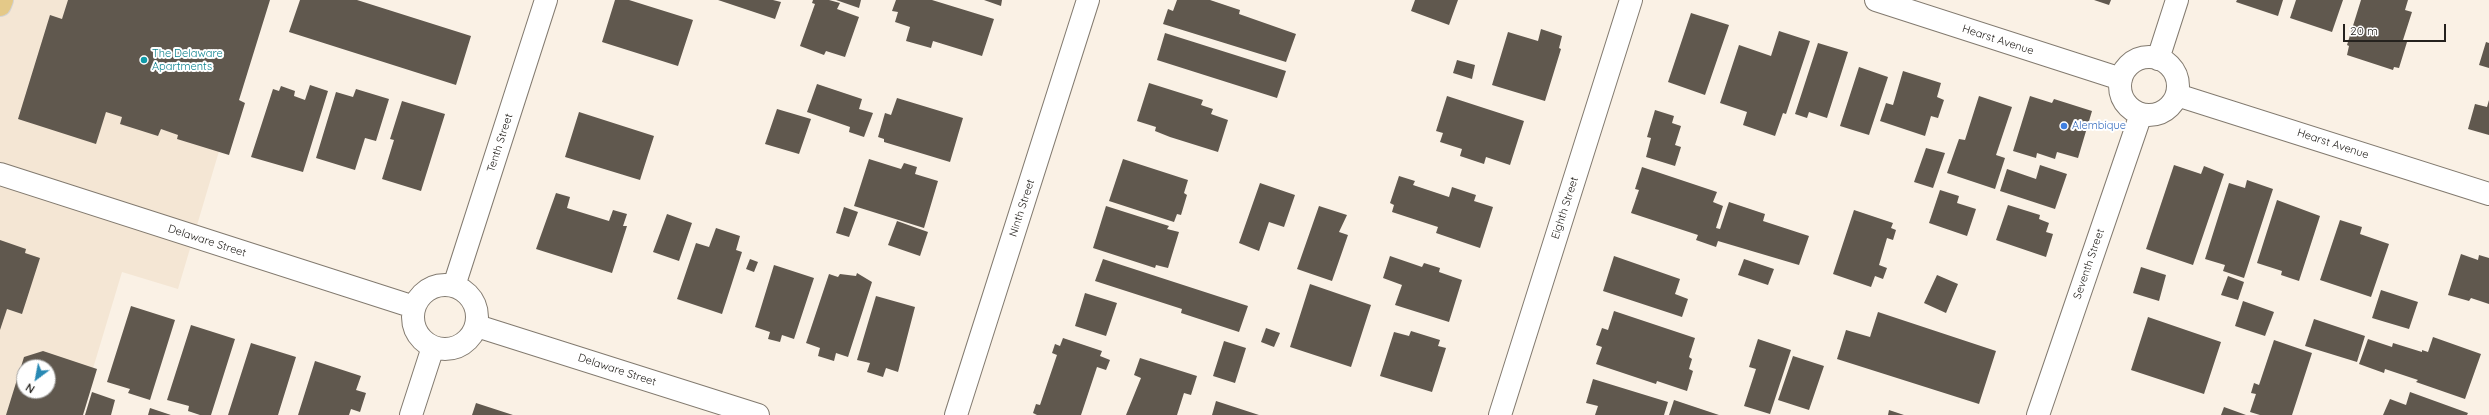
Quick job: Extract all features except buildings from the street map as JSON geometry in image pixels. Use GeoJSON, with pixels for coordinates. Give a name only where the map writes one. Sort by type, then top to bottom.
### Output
{"type":"FeatureCollection","features":[{"type":"Feature","properties":{"kind":"main road"},"geometry":{"type":"LineString","coordinates":[[0,5],[2,0]]}},
{"type":"Feature","properties":{"kind":"street","name":"Tenth Street"},"geometry":{"type":"LineString","coordinates":[[454,286],[546,0]]}},
{"type":"Feature","properties":{"kind":"street","name":"Ninth Street"},"geometry":{"type":"LineString","coordinates":[[956,415],[1088,0]]}},
{"type":"Feature","properties":{"kind":"street","name":"Eighth Street"},"geometry":{"type":"LineString","coordinates":[[1500,415],[1631,0]]}},
{"type":"Feature","properties":{"kind":"street","name":"Hearst Avenue"},"geometry":{"type":"LineString","coordinates":[[1876,0],[2121,79]]}},
{"type":"Feature","properties":{"kind":"street"},"geometry":{"type":"LineString","coordinates":[[2158,59],[2177,0]]}},
{"type":"Feature","properties":{"kind":"street"},"geometry":{"type":"LineString","coordinates":[[2142,58],[2158,59],[2173,69],[2177,77],[2177,95],[2170,106],[2159,114],[2141,114],[2133,111],[2122,97],[2121,79],[2128,65],[2135,61],[2142,58]]}},
{"type":"Feature","properties":{"kind":"street","name":"Hearst Avenue"},"geometry":{"type":"LineString","coordinates":[[2177,95],[2489,194]]}},
{"type":"Feature","properties":{"kind":"street","name":"Seventh Street"},"geometry":{"type":"LineString","coordinates":[[2038,415],[2141,114]]}},
{"type":"Feature","properties":{"kind":"street","name":"Delaware Street"},"geometry":{"type":"LineString","coordinates":[[0,174],[414,307]]}},
{"type":"Feature","properties":{"kind":"street"},"geometry":{"type":"LineString","coordinates":[[435,286],[454,286],[463,290],[476,306],[477,326],[472,336],[455,348],[433,347],[426,344],[416,331],[413,323],[414,307],[426,291],[435,286]]}},
{"type":"Feature","properties":{"kind":"street","name":"Delaware Street"},"geometry":{"type":"LineString","coordinates":[[477,326],[758,415]]}},
{"type":"Feature","properties":{"kind":"street"},"geometry":{"type":"LineString","coordinates":[[412,415],[433,347]]}},
{"type":"Feature","properties":{"kind":"shaded area"},"geometry":{"type":"Polygon","coordinates":[[[0,0],[264,0],[178,289],[122,272],[79,415],[0,415],[0,0]]]}},
{"type":"Feature","properties":{"kind":"place","name":"The Delaware Apartments"},"geometry":{"type":"Point","coordinates":[144,60]}},
{"type":"Feature","properties":{"kind":"place","name":"Alembique"},"geometry":{"type":"Point","coordinates":[2064,126]}}]}
